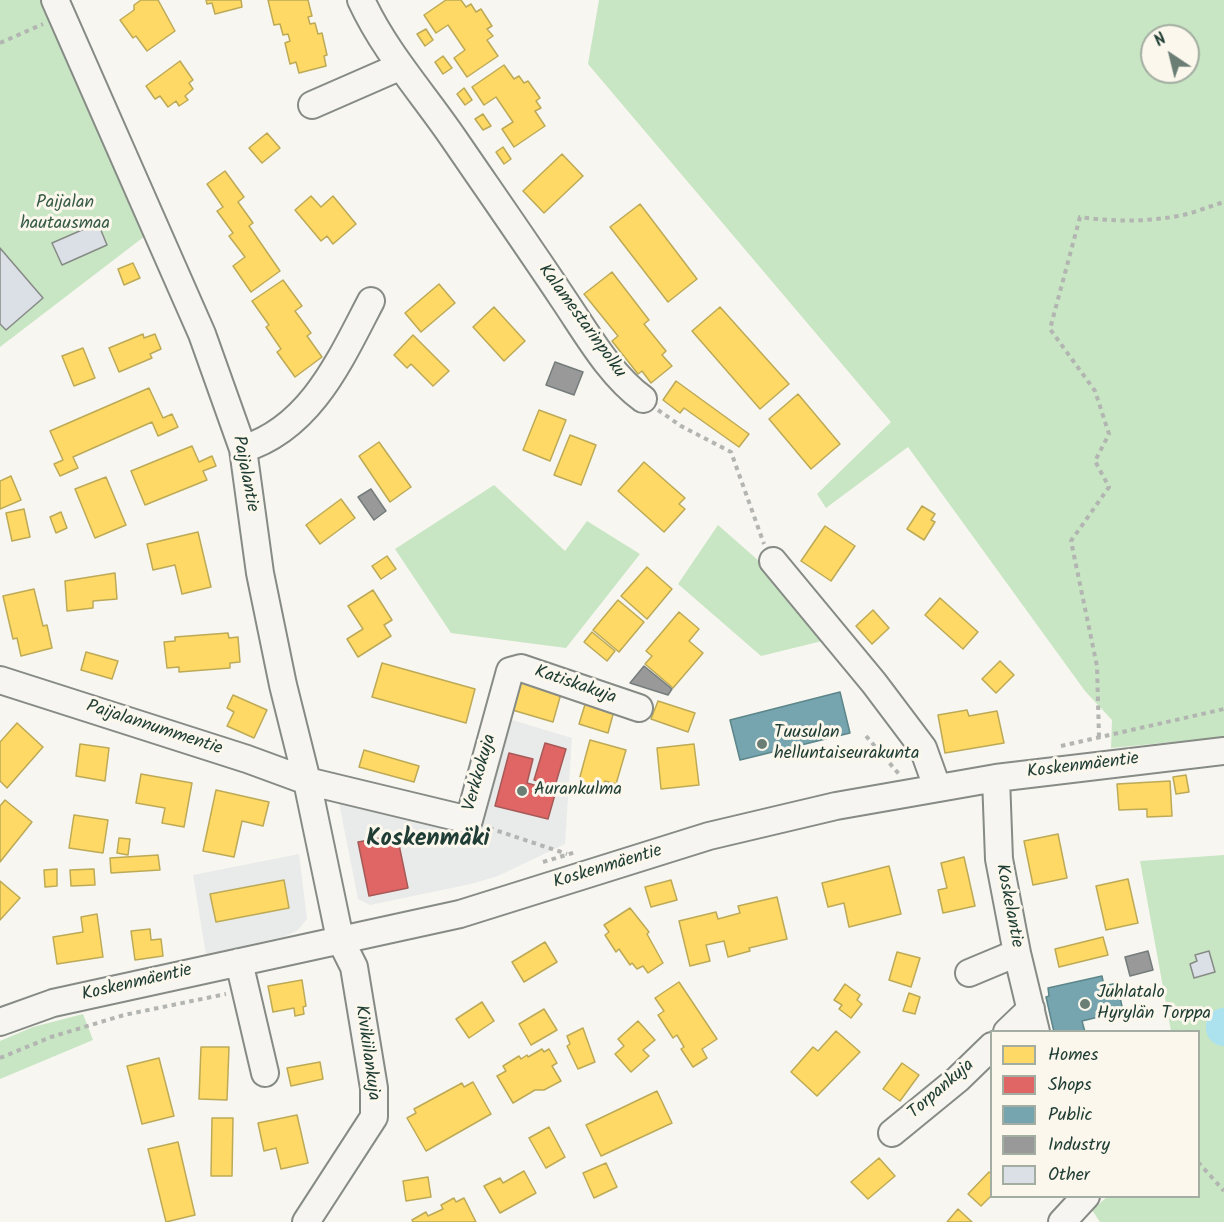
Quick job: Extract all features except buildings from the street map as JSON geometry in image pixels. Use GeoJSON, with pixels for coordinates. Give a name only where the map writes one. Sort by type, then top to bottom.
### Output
{"type":"FeatureCollection","features":[{"type":"Feature","properties":{"kind":"street","name":"Kalamestarinpolku"},"geometry":{"type":"LineString","coordinates":[[361,0],[372,26],[399,67],[440,118],[592,340],[631,390],[643,399]]}},
{"type":"Feature","properties":{"kind":"street","name":"Paijalantie"},"geometry":{"type":"LineString","coordinates":[[58,8],[202,334],[243,448],[267,612],[307,782],[340,939]]}},
{"type":"Feature","properties":{"kind":"street"},"geometry":{"type":"LineString","coordinates":[[312,105],[399,67]]}},
{"type":"Feature","properties":{"kind":"street"},"geometry":{"type":"LineString","coordinates":[[243,448],[277,435],[327,384],[371,301]]}},
{"type":"Feature","properties":{"kind":"street"},"geometry":{"type":"LineString","coordinates":[[773,561],[874,683],[923,748],[937,787]]}},
{"type":"Feature","properties":{"kind":"street","name":"Katiskakuja"},"geometry":{"type":"LineString","coordinates":[[510,671],[521,668],[639,708]]}},
{"type":"Feature","properties":{"kind":"street","name":"Verkkokuja"},"geometry":{"type":"LineString","coordinates":[[307,782],[469,820],[510,671]]}},
{"type":"Feature","properties":{"kind":"street","name":"Paijalannummentie"},"geometry":{"type":"LineString","coordinates":[[0,680],[248,759],[307,782]]}},
{"type":"Feature","properties":{"kind":"street","name":"Koskenmäentie"},"geometry":{"type":"LineString","coordinates":[[0,1022],[53,1003],[460,914],[709,836],[836,806],[996,778],[1224,751]]}},
{"type":"Feature","properties":{"kind":"street","name":"Koskelantie"},"geometry":{"type":"LineString","coordinates":[[996,778],[999,858],[1017,953],[1034,1020]]}},
{"type":"Feature","properties":{"kind":"street","name":"Kivikiilankuja"},"geometry":{"type":"LineString","coordinates":[[306,1222],[374,1117],[374,1088],[354,968],[340,939]]}},
{"type":"Feature","properties":{"kind":"street"},"geometry":{"type":"LineString","coordinates":[[969,973],[1017,953]]}},
{"type":"Feature","properties":{"kind":"street"},"geometry":{"type":"LineString","coordinates":[[239,962],[265,1073]]}},
{"type":"Feature","properties":{"kind":"street"},"geometry":{"type":"LineString","coordinates":[[1012,1030],[1034,1020]]}},
{"type":"Feature","properties":{"kind":"street","name":"Torpankuja"},"geometry":{"type":"LineString","coordinates":[[892,1133],[957,1079],[990,1048]]}},
{"type":"Feature","properties":{"kind":"path"},"geometry":{"type":"LineString","coordinates":[[0,43],[58,8]]}},
{"type":"Feature","properties":{"kind":"path"},"geometry":{"type":"LineString","coordinates":[[1099,737],[1097,666],[1071,541],[1109,487],[1095,461],[1109,434],[1095,391],[1050,329],[1080,217],[1116,222],[1149,219],[1184,215],[1224,202]]}},
{"type":"Feature","properties":{"kind":"path"},"geometry":{"type":"LineString","coordinates":[[643,399],[681,426],[731,452],[761,538],[773,561]]}},
{"type":"Feature","properties":{"kind":"path","name":"Koskenmäentie"},"geometry":{"type":"LineString","coordinates":[[1058,747],[1224,709]]}},
{"type":"Feature","properties":{"kind":"path"},"geometry":{"type":"LineString","coordinates":[[866,736],[904,778]]}},
{"type":"Feature","properties":{"kind":"path"},"geometry":{"type":"LineString","coordinates":[[469,820],[525,842],[567,854]]}},
{"type":"Feature","properties":{"kind":"path"},"geometry":{"type":"LineString","coordinates":[[0,1058],[51,1037]]}},
{"type":"Feature","properties":{"kind":"path"},"geometry":{"type":"LineString","coordinates":[[1200,1164],[1224,1191]]}},
{"type":"Feature","properties":{"kind":"shaded area"},"geometry":{"type":"Polygon","coordinates":[[[509,719],[572,738],[565,844],[498,876],[471,884],[370,905],[358,899],[338,798],[472,832],[509,719]]]}},
{"type":"Feature","properties":{"kind":"shaded area"},"geometry":{"type":"Polygon","coordinates":[[[299,854],[307,919],[298,930],[286,936],[206,955],[193,875],[299,854]]]}},
{"type":"Feature","properties":{"kind":"green space","name":"Paijalan hautausmaa"},"geometry":{"type":"Polygon","coordinates":[[[0,0],[41,0],[145,236],[0,347],[0,0]]]}},
{"type":"Feature","properties":{"kind":"green space"},"geometry":{"type":"Polygon","coordinates":[[[599,0],[1224,0],[1224,737],[1111,748],[1112,720],[1085,691],[908,447],[826,508],[817,494],[891,422],[588,64],[599,0]]]}},
{"type":"Feature","properties":{"kind":"green space"},"geometry":{"type":"Polygon","coordinates":[[[494,485],[565,551],[587,521],[640,554],[566,648],[451,633],[395,549],[494,485]]]}},
{"type":"Feature","properties":{"kind":"green space"},"geometry":{"type":"Polygon","coordinates":[[[718,525],[776,576],[822,641],[761,656],[678,584],[718,525]]]}},
{"type":"Feature","properties":{"kind":"green space"},"geometry":{"type":"Polygon","coordinates":[[[1224,855],[1224,1222],[1100,1222],[1092,1210],[1106,1198],[1200,1198],[1200,1030],[1171,1030],[1140,861],[1224,855]]]}},
{"type":"Feature","properties":{"kind":"green space"},"geometry":{"type":"Polygon","coordinates":[[[83,1014],[93,1040],[0,1079],[0,1041],[33,1027],[83,1014]]]}},
{"type":"Feature","properties":{"kind":"place","name":"Tuusulan helluntaiseurakunta"},"geometry":{"type":"Point","coordinates":[762,744]}},
{"type":"Feature","properties":{"kind":"place","name":"Aurankulma"},"geometry":{"type":"Point","coordinates":[522,791]}},
{"type":"Feature","properties":{"kind":"place","name":"Juhlatalo Hyrylän Torppa"},"geometry":{"type":"Point","coordinates":[1085,1004]}},
{"type":"Feature","properties":{"kind":"district","name":"Koskenmäki"},"geometry":{"type":"Point","coordinates":[428,841]}}]}
